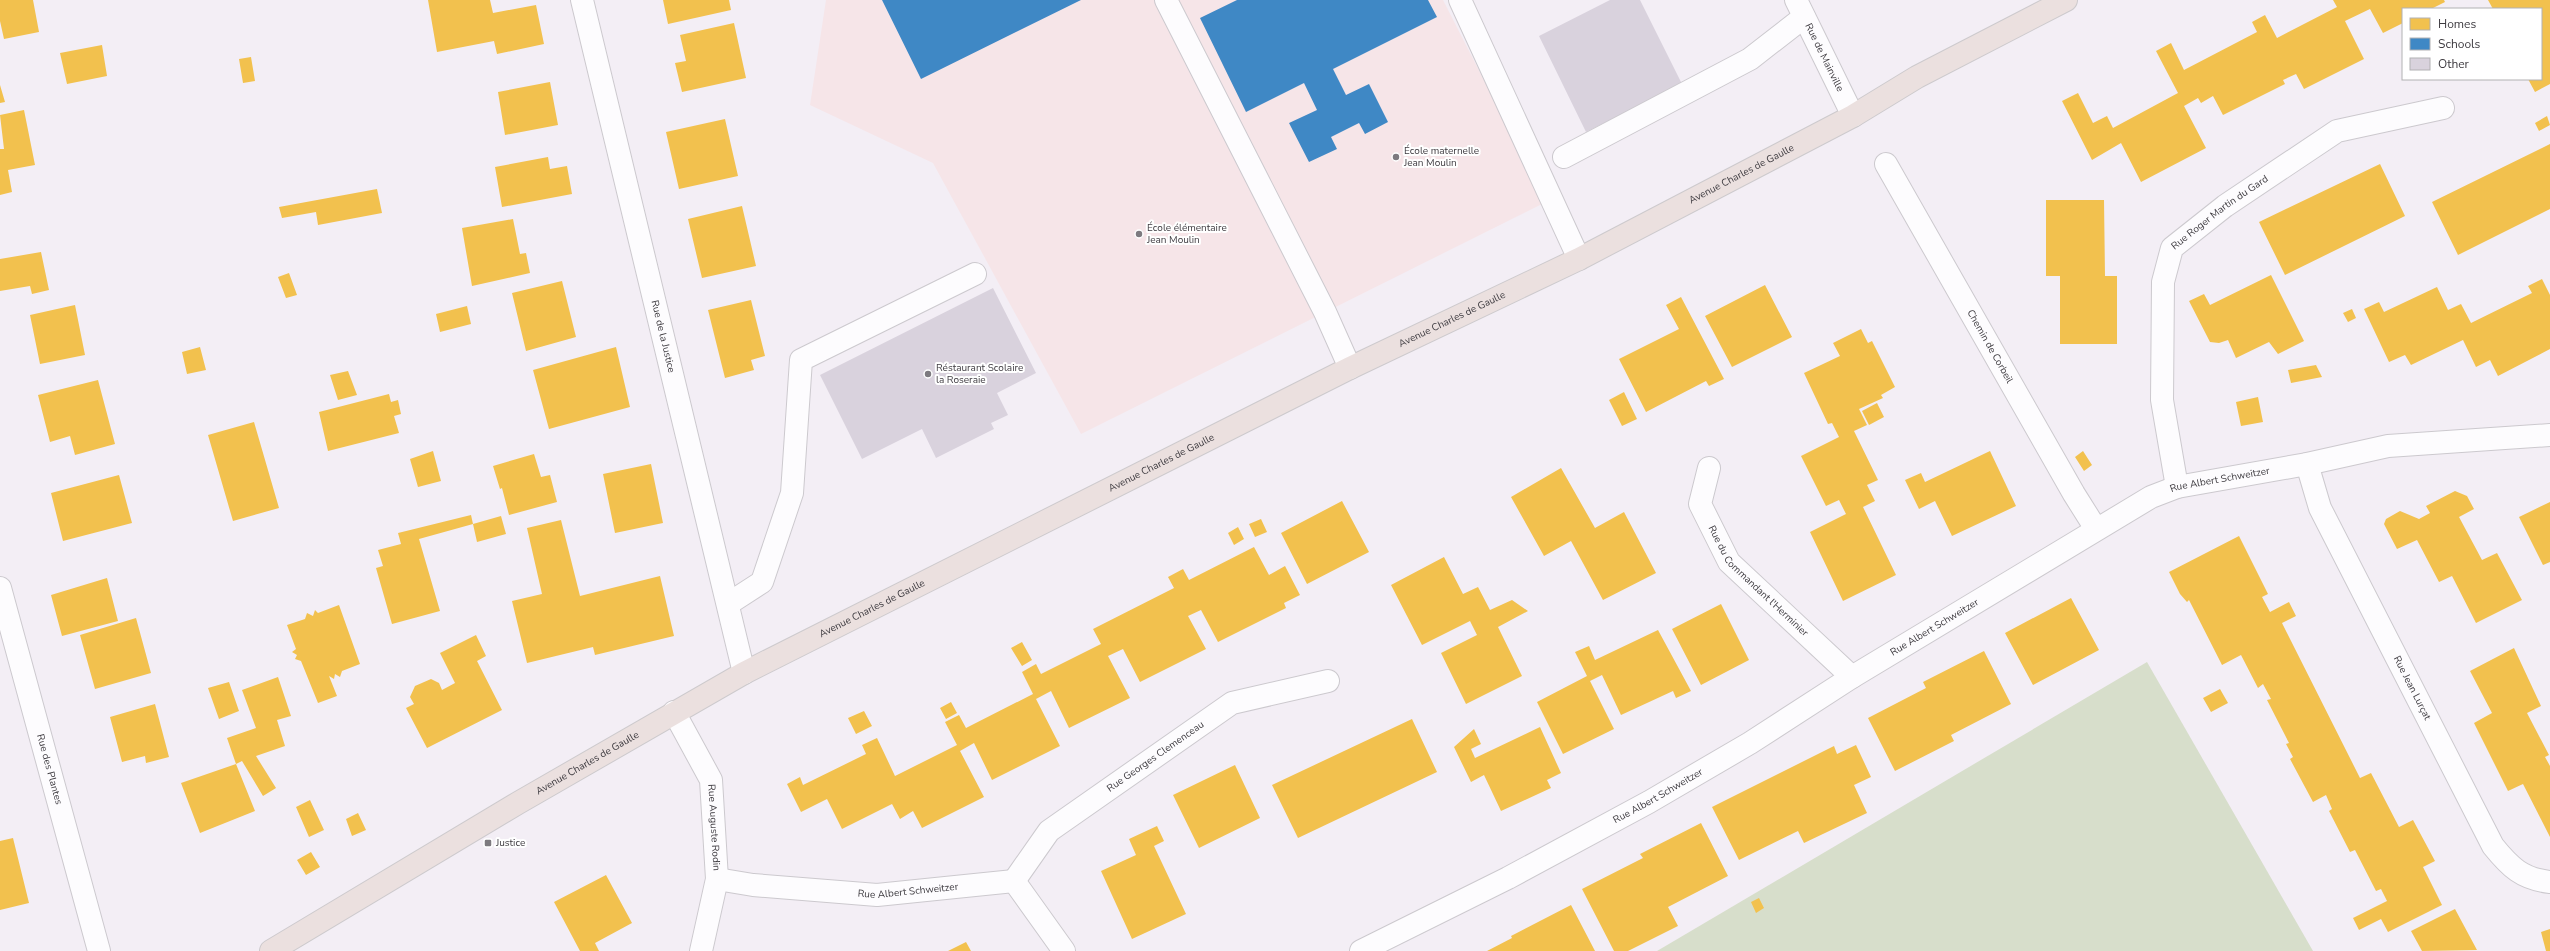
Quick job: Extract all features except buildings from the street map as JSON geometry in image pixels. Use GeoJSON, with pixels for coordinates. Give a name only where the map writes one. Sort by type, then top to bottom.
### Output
{"type":"FeatureCollection","features":[{"type":"Feature","properties":{"kind":"main road","name":"Avenue Charles de Gaulle"},"geometry":{"type":"LineString","coordinates":[[271,951],[674,712],[744,673],[1350,368],[1579,259],[1853,116],[1917,77],[2066,0]]}},
{"type":"Feature","properties":{"kind":"street","name":"Rue de la Justice"},"geometry":{"type":"LineString","coordinates":[[582,0],[744,673]]}},
{"type":"Feature","properties":{"kind":"street"},"geometry":{"type":"LineString","coordinates":[[1166,0],[1325,312],[1350,368]]}},
{"type":"Feature","properties":{"kind":"street"},"geometry":{"type":"LineString","coordinates":[[1460,0],[1561,215],[1579,259]]}},
{"type":"Feature","properties":{"kind":"street"},"geometry":{"type":"LineString","coordinates":[[1564,157],[1750,59],[1800,8]]}},
{"type":"Feature","properties":{"kind":"street","name":"Rue de Mainville"},"geometry":{"type":"LineString","coordinates":[[1800,8],[1853,116]]}},
{"type":"Feature","properties":{"kind":"street","name":"Rue Roger Martin du Gard"},"geometry":{"type":"LineString","coordinates":[[2178,487],[2162,400],[2163,282],[2172,248],[2225,206],[2337,131],[2443,108]]}},
{"type":"Feature","properties":{"kind":"street","name":"Chemin de Corbeil"},"geometry":{"type":"LineString","coordinates":[[1886,164],[2066,481],[2096,529]]}},
{"type":"Feature","properties":{"kind":"street"},"geometry":{"type":"LineString","coordinates":[[728,604],[762,582],[792,493],[800,360],[975,274]]}},
{"type":"Feature","properties":{"kind":"street","name":"Rue Albert Schweitzer"},"geometry":{"type":"LineString","coordinates":[[1361,951],[1508,878],[1649,802],[1750,743],[1852,677],[2151,497],[2178,487],[2306,464],[2388,446],[2550,435]]}},
{"type":"Feature","properties":{"kind":"street","name":"Rue Jean Lurçat"},"geometry":{"type":"LineString","coordinates":[[2306,464],[2320,508],[2493,846],[2512,869],[2538,881],[2550,882]]}},
{"type":"Feature","properties":{"kind":"street","name":"Rue du Commandant l'Herminier"},"geometry":{"type":"LineString","coordinates":[[1709,468],[1700,504],[1729,562],[1852,677]]}},
{"type":"Feature","properties":{"kind":"street","name":"Rue des Plantes"},"geometry":{"type":"LineString","coordinates":[[0,588],[99,951]]}},
{"type":"Feature","properties":{"kind":"street","name":"Rue Georges Clemenceau"},"geometry":{"type":"LineString","coordinates":[[1014,881],[1049,831],[1232,703],[1328,682]]}},
{"type":"Feature","properties":{"kind":"street","name":"Rue Auguste Rodin"},"geometry":{"type":"LineString","coordinates":[[674,712],[711,780],[717,879],[701,951]]}},
{"type":"Feature","properties":{"kind":"street","name":"Rue Albert Schweitzer"},"geometry":{"type":"LineString","coordinates":[[717,879],[753,885],[877,895],[1014,881]]}},
{"type":"Feature","properties":{"kind":"street"},"geometry":{"type":"LineString","coordinates":[[1014,881],[1064,951]]}},
{"type":"Feature","properties":{"kind":"shaded area","name":"École élémentaire Jean Moulin"},"geometry":{"type":"Polygon","coordinates":[[[826,0],[1443,0],[1546,202],[1081,434],[933,163],[810,105],[826,0]]]}},
{"type":"Feature","properties":{"kind":"green space"},"geometry":{"type":"Polygon","coordinates":[[[2147,662],[2313,951],[1657,951],[2147,662]]]}},
{"type":"Feature","properties":{"kind":"place","name":"École maternelle Jean Moulin"},"geometry":{"type":"Point","coordinates":[1396,157]}},
{"type":"Feature","properties":{"kind":"place","name":"École élémentaire Jean Moulin"},"geometry":{"type":"Point","coordinates":[1139,234]}},
{"type":"Feature","properties":{"kind":"place","name":"Réstaurant Scolaire la Roseraie"},"geometry":{"type":"Point","coordinates":[928,374]}},
{"type":"Feature","properties":{"kind":"place","name":"Justice"},"geometry":{"type":"Point","coordinates":[488,843]}}]}
